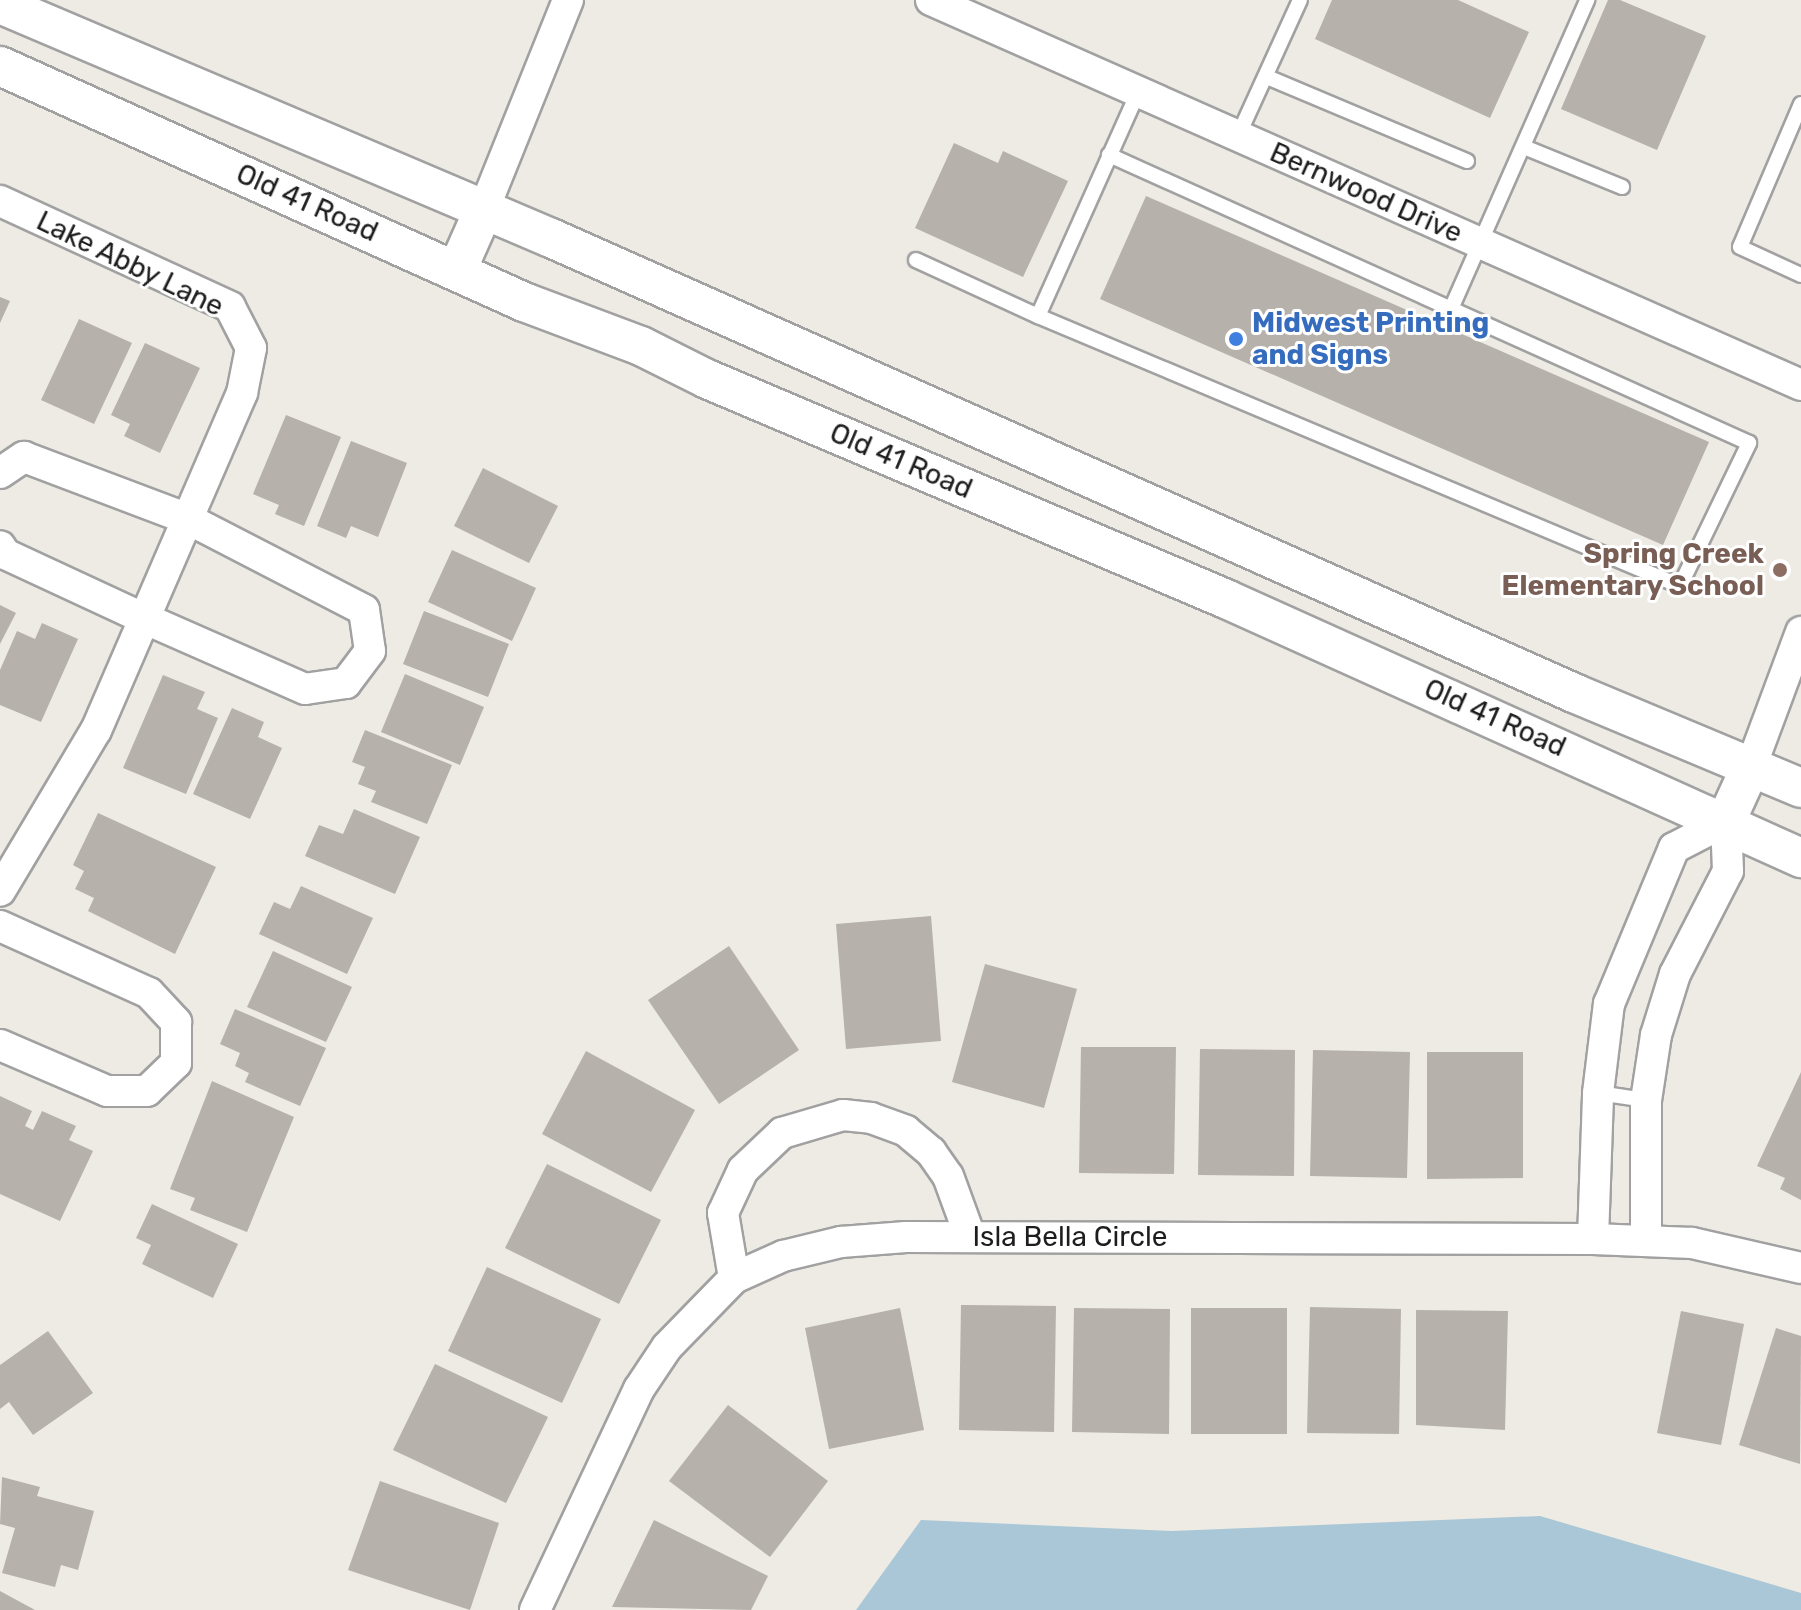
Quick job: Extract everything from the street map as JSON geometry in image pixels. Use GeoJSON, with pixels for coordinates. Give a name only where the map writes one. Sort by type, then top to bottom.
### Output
{"type":"FeatureCollection","features":[{"type":"Feature","properties":{"kind":"street"},"geometry":{"type":"LineString","coordinates":[[457,270],[568,0]]}},
{"type":"Feature","properties":{"kind":"street","name":"Bernwood Drive"},"geometry":{"type":"LineString","coordinates":[[931,0],[1801,385]]}},
{"type":"Feature","properties":{"kind":"street","name":"Old 41 Road"},"geometry":{"type":"LineString","coordinates":[[0,4],[484,209],[1560,686],[1752,764],[1801,788]]}},
{"type":"Feature","properties":{"kind":"street","name":"Old 41 Road"},"geometry":{"type":"LineString","coordinates":[[0,66],[457,270],[1150,565],[1726,821],[1801,858]]}},
{"type":"Feature","properties":{"kind":"street","name":"Lake Abby Lane"},"geometry":{"type":"LineString","coordinates":[[0,201],[230,307],[251,348],[242,393],[96,730],[0,891]]}},
{"type":"Feature","properties":{"kind":"street"},"geometry":{"type":"LineString","coordinates":[[0,473],[24,457],[188,519],[364,610],[370,651],[346,683],[305,689],[5,554],[0,546]]}},
{"type":"Feature","properties":{"kind":"street"},"geometry":{"type":"LineString","coordinates":[[1646,1240],[1646,1100],[1656,1035],[1675,974],[1728,871],[1726,821],[1752,764],[1801,632]]}},
{"type":"Feature","properties":{"kind":"street"},"geometry":{"type":"LineString","coordinates":[[1593,1239],[1598,1093],[1609,1004],[1674,848],[1726,821]]}},
{"type":"Feature","properties":{"kind":"street"},"geometry":{"type":"LineString","coordinates":[[0,926],[149,993],[176,1022],[176,1063],[147,1091],[107,1091],[0,1045]]}},
{"type":"Feature","properties":{"kind":"street"},"geometry":{"type":"LineString","coordinates":[[734,1278],[723,1213],[743,1170],[782,1133],[843,1115],[906,1131],[931,1152],[948,1176],[970,1236]]}},
{"type":"Feature","properties":{"kind":"street","name":"Isla Bella Circle"},"geometry":{"type":"LineString","coordinates":[[535,1610],[639,1389],[667,1347],[734,1278],[783,1256],[841,1242],[970,1236],[1593,1239],[1646,1240],[1730,1250],[1801,1268]]}},
{"type":"Feature","properties":{"kind":"lane"},"geometry":{"type":"LineString","coordinates":[[1238,136],[1300,0]]}},
{"type":"Feature","properties":{"kind":"lane"},"geometry":{"type":"LineString","coordinates":[[1451,309],[1587,0]]}},
{"type":"Feature","properties":{"kind":"lane"},"geometry":{"type":"LineString","coordinates":[[1267,77],[1467,161]]}},
{"type":"Feature","properties":{"kind":"lane"},"geometry":{"type":"LineString","coordinates":[[1038,316],[1138,92]]}},
{"type":"Feature","properties":{"kind":"lane"},"geometry":{"type":"LineString","coordinates":[[1801,104],[1740,247],[1801,275]]}},
{"type":"Feature","properties":{"kind":"lane"},"geometry":{"type":"LineString","coordinates":[[1524,147],[1622,187]]}},
{"type":"Feature","properties":{"kind":"lane"},"geometry":{"type":"LineString","coordinates":[[916,260],[1038,316],[1680,586],[1749,443],[1109,155]]}},
{"type":"Feature","properties":{"kind":"lane"},"geometry":{"type":"LineString","coordinates":[[1598,1093],[1646,1100]]}},
{"type":"Feature","properties":{"kind":"water"},"geometry":{"type":"Polygon","coordinates":[[[1540,1516],[1801,1593],[1801,1610],[856,1610],[921,1520],[1172,1531],[1540,1516]]]}},
{"type":"Feature","properties":{"kind":"building"},"geometry":{"type":"Polygon","coordinates":[[[1332,0],[1458,0],[1529,32],[1490,118],[1315,39],[1332,0]]]}},
{"type":"Feature","properties":{"kind":"building"},"geometry":{"type":"Polygon","coordinates":[[[1608,0],[1620,0],[1706,36],[1657,150],[1561,109],[1608,0]]]}},
{"type":"Feature","properties":{"kind":"building"},"geometry":{"type":"Polygon","coordinates":[[[954,143],[998,163],[1003,151],[1068,181],[1023,277],[915,228],[954,143]]]}},
{"type":"Feature","properties":{"kind":"building"},"geometry":{"type":"Polygon","coordinates":[[[1146,196],[1709,442],[1663,545],[1100,299],[1146,196]]]}},
{"type":"Feature","properties":{"kind":"building"},"geometry":{"type":"Polygon","coordinates":[[[0,297],[10,301],[0,323],[0,297]]]}},
{"type":"Feature","properties":{"kind":"building"},"geometry":{"type":"Polygon","coordinates":[[[79,319],[132,343],[94,424],[41,400],[79,319]]]}},
{"type":"Feature","properties":{"kind":"building"},"geometry":{"type":"Polygon","coordinates":[[[145,343],[200,368],[160,453],[124,436],[130,424],[111,415],[145,343]]]}},
{"type":"Feature","properties":{"kind":"building"},"geometry":{"type":"Polygon","coordinates":[[[286,415],[341,437],[304,526],[275,514],[279,505],[253,494],[286,415]]]}},
{"type":"Feature","properties":{"kind":"building"},"geometry":{"type":"Polygon","coordinates":[[[351,441],[407,463],[378,537],[351,526],[346,538],[317,526],[351,441]]]}},
{"type":"Feature","properties":{"kind":"building"},"geometry":{"type":"Polygon","coordinates":[[[483,468],[558,506],[529,563],[454,526],[483,468]]]}},
{"type":"Feature","properties":{"kind":"building"},"geometry":{"type":"Polygon","coordinates":[[[452,550],[536,588],[512,641],[428,602],[452,550]]]}},
{"type":"Feature","properties":{"kind":"building"},"geometry":{"type":"Polygon","coordinates":[[[0,605],[16,613],[0,644],[0,605]]]}},
{"type":"Feature","properties":{"kind":"building"},"geometry":{"type":"Polygon","coordinates":[[[424,611],[509,644],[488,697],[403,664],[424,611]]]}},
{"type":"Feature","properties":{"kind":"building"},"geometry":{"type":"Polygon","coordinates":[[[42,623],[78,639],[41,722],[0,705],[0,670],[17,631],[35,639],[42,623]]]}},
{"type":"Feature","properties":{"kind":"building"},"geometry":{"type":"Polygon","coordinates":[[[405,674],[484,707],[460,765],[381,732],[405,674]]]}},
{"type":"Feature","properties":{"kind":"building"},"geometry":{"type":"Polygon","coordinates":[[[163,675],[205,692],[197,709],[218,718],[186,794],[123,768],[163,675]]]}},
{"type":"Feature","properties":{"kind":"building"},"geometry":{"type":"Polygon","coordinates":[[[232,708],[264,722],[258,737],[282,748],[250,819],[193,794],[232,708]]]}},
{"type":"Feature","properties":{"kind":"building"},"geometry":{"type":"Polygon","coordinates":[[[365,730],[452,765],[427,824],[371,802],[376,791],[358,784],[365,767],[352,762],[365,730]]]}},
{"type":"Feature","properties":{"kind":"building"},"geometry":{"type":"Polygon","coordinates":[[[354,809],[420,837],[395,894],[305,856],[319,825],[343,834],[354,809]]]}},
{"type":"Feature","properties":{"kind":"building"},"geometry":{"type":"Polygon","coordinates":[[[98,813],[216,867],[175,954],[88,911],[94,898],[75,889],[84,871],[73,865],[98,813]]]}},
{"type":"Feature","properties":{"kind":"building"},"geometry":{"type":"Polygon","coordinates":[[[301,886],[373,918],[347,974],[259,934],[274,902],[290,909],[301,886]]]}},
{"type":"Feature","properties":{"kind":"building"},"geometry":{"type":"Polygon","coordinates":[[[931,916],[941,1041],[846,1049],[836,924],[931,916]]]}},
{"type":"Feature","properties":{"kind":"building"},"geometry":{"type":"Polygon","coordinates":[[[729,946],[799,1050],[719,1104],[648,1000],[729,946]]]}},
{"type":"Feature","properties":{"kind":"building"},"geometry":{"type":"Polygon","coordinates":[[[273,951],[352,987],[326,1042],[247,1007],[273,951]]]}},
{"type":"Feature","properties":{"kind":"building"},"geometry":{"type":"Polygon","coordinates":[[[985,964],[1077,989],[1044,1108],[952,1082],[985,964]]]}},
{"type":"Feature","properties":{"kind":"building"},"geometry":{"type":"Polygon","coordinates":[[[235,1009],[326,1048],[300,1106],[245,1082],[249,1073],[235,1066],[240,1053],[220,1044],[235,1009]]]}},
{"type":"Feature","properties":{"kind":"building"},"geometry":{"type":"Polygon","coordinates":[[[1081,1047],[1176,1047],[1174,1174],[1079,1173],[1081,1047]]]}},
{"type":"Feature","properties":{"kind":"building"},"geometry":{"type":"Polygon","coordinates":[[[1200,1049],[1295,1050],[1294,1176],[1198,1175],[1200,1049]]]}},
{"type":"Feature","properties":{"kind":"building"},"geometry":{"type":"Polygon","coordinates":[[[1313,1050],[1410,1052],[1407,1178],[1310,1176],[1313,1050]]]}},
{"type":"Feature","properties":{"kind":"building"},"geometry":{"type":"Polygon","coordinates":[[[586,1051],[695,1110],[651,1192],[542,1134],[586,1051]]]}},
{"type":"Feature","properties":{"kind":"building"},"geometry":{"type":"Polygon","coordinates":[[[1427,1052],[1523,1052],[1523,1178],[1427,1179],[1427,1052]]]}},
{"type":"Feature","properties":{"kind":"building"},"geometry":{"type":"Polygon","coordinates":[[[1801,1072],[1801,1200],[1780,1189],[1785,1178],[1757,1166],[1801,1072]]]}},
{"type":"Feature","properties":{"kind":"building"},"geometry":{"type":"Polygon","coordinates":[[[212,1081],[294,1117],[247,1232],[190,1210],[195,1198],[170,1189],[212,1081]]]}},
{"type":"Feature","properties":{"kind":"building"},"geometry":{"type":"Polygon","coordinates":[[[0,1096],[32,1111],[25,1126],[33,1130],[42,1111],[76,1126],[69,1140],[93,1151],[60,1221],[0,1194],[0,1096]]]}},
{"type":"Feature","properties":{"kind":"building"},"geometry":{"type":"Polygon","coordinates":[[[547,1164],[661,1220],[619,1304],[505,1248],[547,1164]]]}},
{"type":"Feature","properties":{"kind":"building"},"geometry":{"type":"Polygon","coordinates":[[[152,1204],[238,1244],[213,1298],[142,1264],[151,1245],[136,1238],[152,1204]]]}},
{"type":"Feature","properties":{"kind":"building"},"geometry":{"type":"Polygon","coordinates":[[[487,1267],[601,1319],[562,1403],[448,1351],[487,1267]]]}},
{"type":"Feature","properties":{"kind":"building"},"geometry":{"type":"Polygon","coordinates":[[[961,1305],[1056,1306],[1054,1432],[959,1430],[961,1305]]]}},
{"type":"Feature","properties":{"kind":"building"},"geometry":{"type":"Polygon","coordinates":[[[1310,1307],[1401,1309],[1399,1434],[1307,1433],[1310,1307]]]}},
{"type":"Feature","properties":{"kind":"building"},"geometry":{"type":"Polygon","coordinates":[[[900,1308],[924,1430],[829,1449],[805,1328],[900,1308]]]}},
{"type":"Feature","properties":{"kind":"building"},"geometry":{"type":"Polygon","coordinates":[[[1074,1308],[1170,1309],[1169,1434],[1072,1432],[1074,1308]]]}},
{"type":"Feature","properties":{"kind":"building"},"geometry":{"type":"Polygon","coordinates":[[[1191,1308],[1287,1308],[1287,1434],[1191,1434],[1191,1308]]]}},
{"type":"Feature","properties":{"kind":"building"},"geometry":{"type":"Polygon","coordinates":[[[1416,1310],[1508,1311],[1505,1430],[1416,1425],[1416,1310]]]}},
{"type":"Feature","properties":{"kind":"building"},"geometry":{"type":"Polygon","coordinates":[[[1681,1311],[1744,1324],[1721,1445],[1657,1433],[1681,1311]]]}},
{"type":"Feature","properties":{"kind":"building"},"geometry":{"type":"Polygon","coordinates":[[[1776,1328],[1801,1336],[1800,1464],[1739,1445],[1776,1328]]]}},
{"type":"Feature","properties":{"kind":"building"},"geometry":{"type":"Polygon","coordinates":[[[48,1331],[93,1393],[33,1435],[9,1402],[0,1409],[0,1365],[48,1331]]]}},
{"type":"Feature","properties":{"kind":"building"},"geometry":{"type":"Polygon","coordinates":[[[435,1364],[548,1417],[506,1503],[393,1450],[435,1364]]]}},
{"type":"Feature","properties":{"kind":"building"},"geometry":{"type":"Polygon","coordinates":[[[728,1405],[828,1481],[770,1557],[669,1481],[728,1405]]]}},
{"type":"Feature","properties":{"kind":"building"},"geometry":{"type":"Polygon","coordinates":[[[2,1477],[40,1487],[37,1496],[94,1511],[78,1570],[61,1565],[55,1587],[2,1573],[15,1528],[0,1524],[2,1477]]]}},
{"type":"Feature","properties":{"kind":"building"},"geometry":{"type":"Polygon","coordinates":[[[380,1481],[499,1523],[470,1610],[348,1570],[380,1481]]]}},
{"type":"Feature","properties":{"kind":"building"},"geometry":{"type":"Polygon","coordinates":[[[654,1520],[768,1576],[751,1610],[612,1607],[654,1520]]]}},
{"type":"Feature","properties":{"kind":"building"},"geometry":{"type":"Polygon","coordinates":[[[0,1591],[35,1610],[0,1610],[0,1591]]]}},
{"type":"Feature","properties":{"kind":"place","name":"Midwest Printing and Signs"},"geometry":{"type":"Point","coordinates":[1236,339]}},
{"type":"Feature","properties":{"kind":"place","name":"Spring Creek Elementary School"},"geometry":{"type":"Point","coordinates":[1780,570]}}]}
